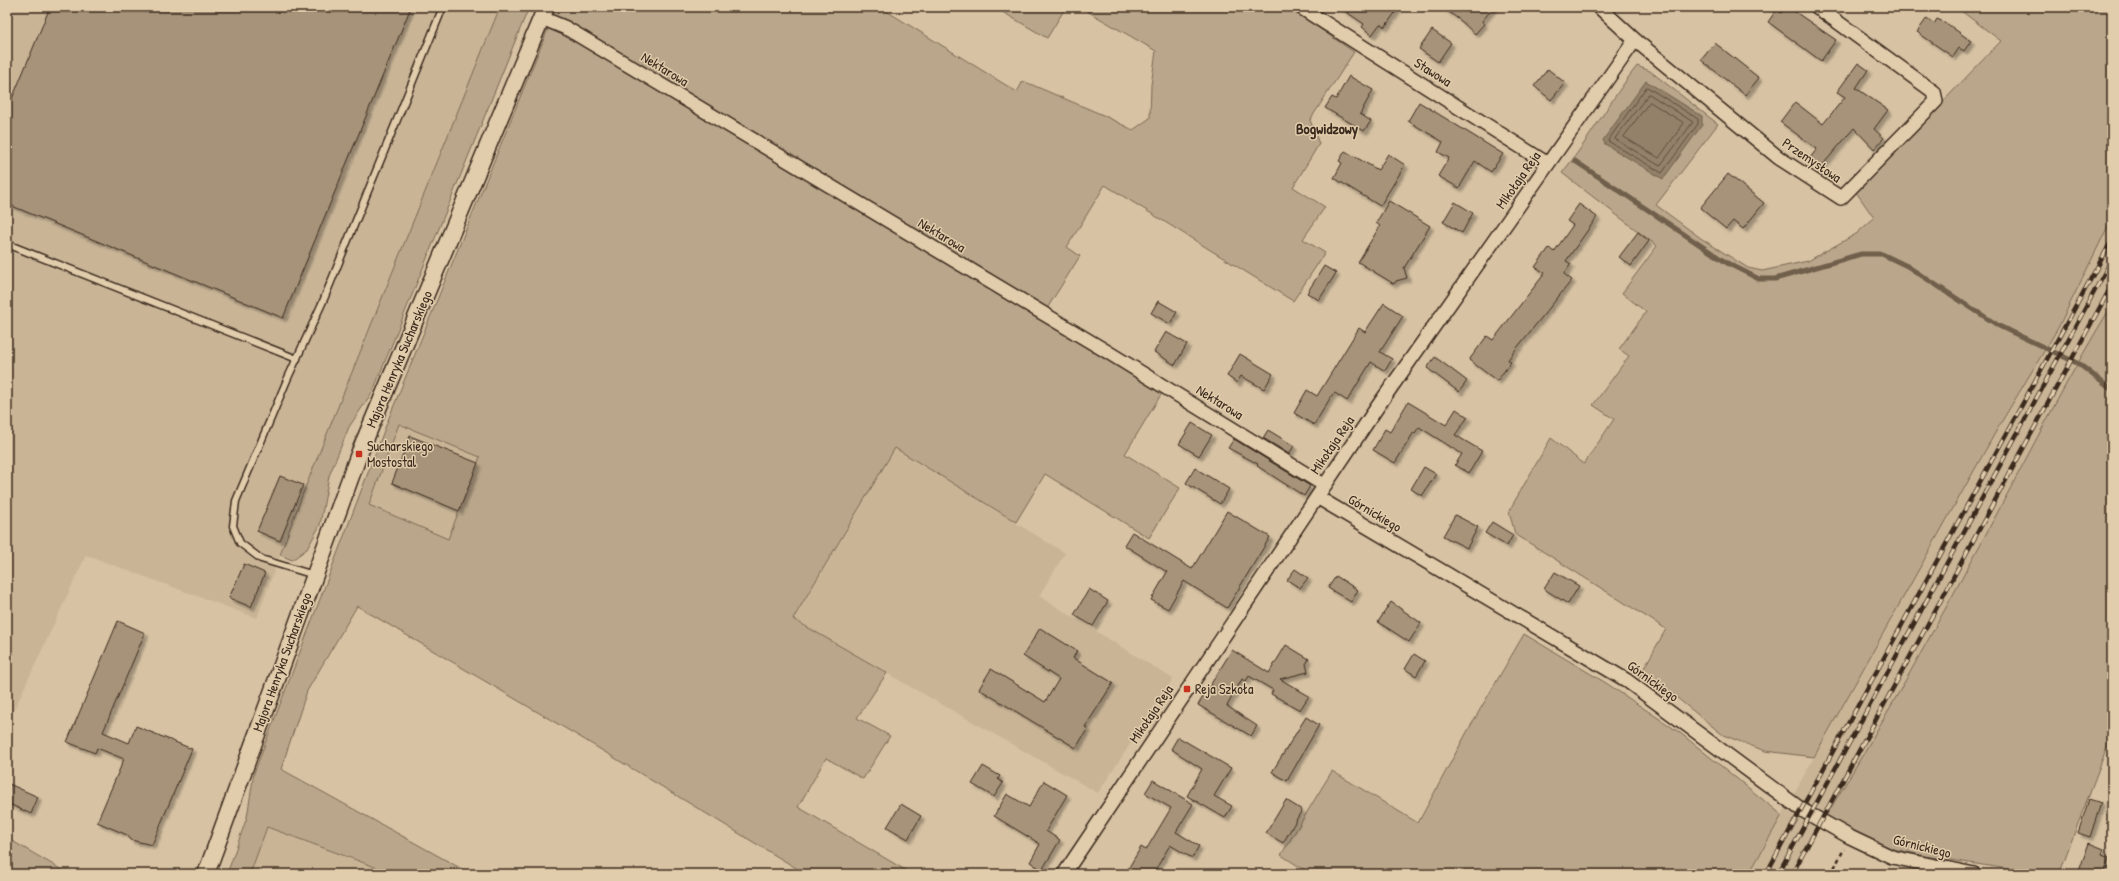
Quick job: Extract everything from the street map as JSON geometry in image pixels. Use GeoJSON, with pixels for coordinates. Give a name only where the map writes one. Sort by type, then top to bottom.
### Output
{"type":"FeatureCollection","features":[{"type":"Feature","properties":{"kind":"street","name":"Stawowa"},"geometry":{"type":"LineString","coordinates":[[1300,7],[1548,164]]}},
{"type":"Feature","properties":{"kind":"street","name":"Przemysłowa"},"geometry":{"type":"LineString","coordinates":[[1599,7],[1635,40],[1779,158],[1841,198],[1936,101],[1934,92],[1816,7]]}},
{"type":"Feature","properties":{"kind":"street","name":"Nektarowa"},"geometry":{"type":"LineString","coordinates":[[544,12],[566,28],[1106,351],[1324,485]]}},
{"type":"Feature","properties":{"kind":"street","name":"Majora Henryka Sucharskiego"},"geometry":{"type":"LineString","coordinates":[[206,874],[314,575],[360,454],[544,12]]}},
{"type":"Feature","properties":{"kind":"street","name":"Mikołaja Reja"},"geometry":{"type":"LineString","coordinates":[[1064,874],[1324,485],[1635,40]]}},
{"type":"Feature","properties":{"kind":"street","name":"Górnickiego"},"geometry":{"type":"LineString","coordinates":[[1317,497],[1626,680],[1802,810],[1850,837],[1892,857],[1974,874]]}},
{"type":"Feature","properties":{"kind":"lane"},"geometry":{"type":"LineString","coordinates":[[314,575],[261,559],[240,543],[233,526],[236,501],[296,359],[324,299],[443,7]]}},
{"type":"Feature","properties":{"kind":"lane"},"geometry":{"type":"LineString","coordinates":[[7,244],[296,359]]}},
{"type":"Feature","properties":{"kind":"path"},"geometry":{"type":"LineString","coordinates":[[1832,874],[1850,837]]}},
{"type":"Feature","properties":{"kind":"shaded area"},"geometry":{"type":"Polygon","coordinates":[[[7,7],[500,7],[303,493],[257,618],[86,555],[7,725],[7,7]]]}},
{"type":"Feature","properties":{"kind":"shaded area"},"geometry":{"type":"Polygon","coordinates":[[[500,7],[529,7],[373,391],[349,427],[329,476],[320,525],[307,549],[292,560],[280,555],[303,493],[500,7]]]}},
{"type":"Feature","properties":{"kind":"shaded area"},"geometry":{"type":"Polygon","coordinates":[[[557,7],[880,7],[1017,92],[1023,81],[1103,115],[1133,130],[1150,118],[1151,85],[1156,51],[1080,7],[1288,7],[1354,52],[1310,120],[1319,144],[1293,187],[1325,207],[1303,239],[1325,253],[1293,301],[1105,185],[1067,247],[1080,256],[1046,310],[1168,383],[1125,454],[1180,488],[1149,538],[1045,474],[1016,522],[895,448],[793,619],[887,673],[857,718],[890,736],[863,779],[826,758],[798,807],[912,874],[806,874],[580,737],[357,606],[307,691],[281,769],[471,874],[394,874],[267,827],[250,874],[227,874],[247,817],[254,773],[388,420],[557,7]],[[399,424],[369,505],[448,539],[480,457],[399,424]]]}},
{"type":"Feature","properties":{"kind":"shaded area"},"geometry":{"type":"Polygon","coordinates":[[[994,7],[1066,7],[1047,38],[994,7]]]}},
{"type":"Feature","properties":{"kind":"shaded area"},"geometry":{"type":"Polygon","coordinates":[[[1956,7],[2112,7],[2112,218],[2058,328],[1999,426],[1814,757],[1765,751],[1723,735],[1671,693],[1639,677],[1666,629],[1515,534],[1509,511],[1551,438],[1584,464],[1614,419],[1593,405],[1629,356],[1619,349],[1646,312],[1622,293],[1657,246],[1562,173],[1582,147],[1637,66],[1650,71],[1718,124],[1656,205],[1702,239],[1748,268],[1762,271],[1808,261],[1856,234],[1874,218],[1856,192],[2001,41],[1956,7]]]}},
{"type":"Feature","properties":{"kind":"shaded area"},"geometry":{"type":"Polygon","coordinates":[[[2112,218],[2112,305],[2083,354],[1976,553],[1861,760],[1817,829],[1796,874],[1749,874],[1999,426],[2058,328],[2112,218]]]}},
{"type":"Feature","properties":{"kind":"shaded area"},"geometry":{"type":"Polygon","coordinates":[[[2112,305],[2112,734],[2059,874],[2040,874],[1925,856],[1890,848],[1868,840],[1826,816],[1872,740],[1916,662],[2069,379],[2112,305]]]}},
{"type":"Feature","properties":{"kind":"shaded area"},"geometry":{"type":"Polygon","coordinates":[[[399,424],[480,457],[448,539],[369,505],[399,424]]]}},
{"type":"Feature","properties":{"kind":"shaded area"},"geometry":{"type":"Polygon","coordinates":[[[895,448],[1065,553],[1039,596],[1173,679],[1098,793],[793,620],[895,448]]]}},
{"type":"Feature","properties":{"kind":"shaded area"},"geometry":{"type":"Polygon","coordinates":[[[1524,634],[1606,683],[1679,732],[1782,815],[1749,874],[1311,874],[1281,855],[1332,771],[1418,823],[1467,732],[1524,634]]]}},
{"type":"Feature","properties":{"kind":"shaded area"},"geometry":{"type":"Polygon","coordinates":[[[267,827],[394,874],[250,874],[267,827]]]}},
{"type":"Feature","properties":{"kind":"shaded area"},"geometry":{"type":"Polygon","coordinates":[[[7,838],[69,874],[7,874],[7,838]]]}},
{"type":"Feature","properties":{"kind":"water"},"geometry":{"type":"Polygon","coordinates":[[[1646,81],[1702,116],[1702,125],[1663,179],[1605,144],[1603,140],[1646,81]]]}},
{"type":"Feature","properties":{"kind":"building"},"geometry":{"type":"Polygon","coordinates":[[[50,7],[411,7],[283,318],[7,204],[7,111],[50,7]]]}},
{"type":"Feature","properties":{"kind":"building"},"geometry":{"type":"Polygon","coordinates":[[[1339,7],[1399,7],[1385,27],[1380,24],[1372,35],[1362,27],[1364,24],[1339,7]]]}},
{"type":"Feature","properties":{"kind":"building"},"geometry":{"type":"Polygon","coordinates":[[[1442,7],[1494,7],[1482,21],[1484,24],[1475,34],[1442,7]]]}},
{"type":"Feature","properties":{"kind":"building"},"geometry":{"type":"Polygon","coordinates":[[[1785,7],[1788,7],[1836,40],[1821,61],[1768,22],[1777,9],[1781,13],[1785,7]]]}},
{"type":"Feature","properties":{"kind":"building"},"geometry":{"type":"Polygon","coordinates":[[[1927,18],[1934,24],[1937,19],[1946,23],[1971,41],[1964,51],[1959,48],[1953,57],[1917,32],[1927,18]]]}},
{"type":"Feature","properties":{"kind":"building"},"geometry":{"type":"Polygon","coordinates":[[[1432,30],[1451,43],[1438,62],[1419,49],[1432,30]]]}},
{"type":"Feature","properties":{"kind":"building"},"geometry":{"type":"Polygon","coordinates":[[[1715,43],[1759,78],[1745,95],[1701,60],[1715,43]]]}},
{"type":"Feature","properties":{"kind":"building"},"geometry":{"type":"Polygon","coordinates":[[[1858,63],[1868,70],[1856,88],[1888,110],[1874,129],[1884,138],[1874,149],[1854,128],[1820,168],[1809,159],[1817,149],[1780,122],[1795,102],[1823,124],[1845,97],[1837,92],[1858,63]]]}},
{"type":"Feature","properties":{"kind":"building"},"geometry":{"type":"Polygon","coordinates":[[[1548,69],[1565,83],[1551,100],[1534,86],[1548,69]]]}},
{"type":"Feature","properties":{"kind":"building"},"geometry":{"type":"Polygon","coordinates":[[[1349,76],[1373,90],[1360,114],[1371,121],[1364,131],[1325,108],[1332,97],[1336,99],[1349,76]]]}},
{"type":"Feature","properties":{"kind":"building"},"geometry":{"type":"Polygon","coordinates":[[[1419,102],[1503,154],[1491,172],[1475,161],[1459,188],[1438,176],[1449,158],[1438,152],[1443,142],[1408,121],[1419,102]]]}},
{"type":"Feature","properties":{"kind":"building"},"geometry":{"type":"Polygon","coordinates":[[[1345,151],[1378,170],[1388,154],[1405,165],[1380,206],[1334,178],[1342,163],[1339,161],[1345,151]]]}},
{"type":"Feature","properties":{"kind":"building"},"geometry":{"type":"Polygon","coordinates":[[[1728,174],[1764,203],[1743,229],[1733,221],[1726,229],[1700,208],[1728,174]]]}},
{"type":"Feature","properties":{"kind":"building"},"geometry":{"type":"Polygon","coordinates":[[[1389,201],[1430,226],[1404,268],[1407,278],[1396,281],[1394,284],[1358,262],[1380,226],[1376,223],[1389,201]]]}},
{"type":"Feature","properties":{"kind":"building"},"geometry":{"type":"Polygon","coordinates":[[[1455,202],[1473,213],[1462,233],[1443,222],[1455,202]]]}},
{"type":"Feature","properties":{"kind":"building"},"geometry":{"type":"Polygon","coordinates":[[[1579,204],[1597,217],[1566,261],[1571,264],[1564,274],[1572,280],[1512,354],[1508,360],[1511,362],[1497,381],[1469,360],[1487,336],[1493,340],[1545,273],[1535,267],[1549,248],[1554,252],[1573,225],[1567,221],[1579,204]]]}},
{"type":"Feature","properties":{"kind":"building"},"geometry":{"type":"Polygon","coordinates":[[[1638,232],[1649,241],[1631,266],[1619,257],[1638,232]]]}},
{"type":"Feature","properties":{"kind":"building"},"geometry":{"type":"Polygon","coordinates":[[[1324,266],[1336,273],[1319,300],[1307,293],[1324,266]]]}},
{"type":"Feature","properties":{"kind":"building"},"geometry":{"type":"Polygon","coordinates":[[[1158,301],[1177,312],[1170,324],[1151,313],[1158,301]]]}},
{"type":"Feature","properties":{"kind":"building"},"geometry":{"type":"Polygon","coordinates":[[[1384,303],[1403,316],[1380,352],[1392,359],[1385,371],[1371,362],[1347,401],[1335,393],[1332,395],[1314,425],[1294,413],[1307,390],[1317,396],[1359,328],[1365,332],[1384,303]]]}},
{"type":"Feature","properties":{"kind":"building"},"geometry":{"type":"Polygon","coordinates":[[[1166,332],[1187,344],[1175,365],[1154,352],[1166,332]]]}},
{"type":"Feature","properties":{"kind":"building"},"geometry":{"type":"Polygon","coordinates":[[[1240,354],[1273,374],[1264,389],[1241,376],[1237,383],[1227,376],[1240,354]]]}},
{"type":"Feature","properties":{"kind":"building"},"geometry":{"type":"Polygon","coordinates":[[[1435,357],[1467,381],[1459,392],[1427,368],[1435,357]]]}},
{"type":"Feature","properties":{"kind":"building"},"geometry":{"type":"Polygon","coordinates":[[[1408,402],[1446,425],[1456,409],[1468,417],[1455,435],[1482,451],[1469,473],[1455,465],[1462,454],[1419,427],[1415,433],[1414,432],[1395,463],[1373,450],[1385,429],[1390,432],[1408,402]]]}},
{"type":"Feature","properties":{"kind":"building"},"geometry":{"type":"Polygon","coordinates":[[[1192,423],[1212,435],[1199,456],[1179,444],[1192,423]]]}},
{"type":"Feature","properties":{"kind":"building"},"geometry":{"type":"Polygon","coordinates":[[[1268,430],[1294,446],[1289,454],[1263,438],[1268,430]]]}},
{"type":"Feature","properties":{"kind":"building"},"geometry":{"type":"Polygon","coordinates":[[[410,436],[478,463],[459,511],[392,483],[410,436]]]}},
{"type":"Feature","properties":{"kind":"building"},"geometry":{"type":"Polygon","coordinates":[[[1234,439],[1310,486],[1304,496],[1257,466],[1258,464],[1228,448],[1234,439]]]}},
{"type":"Feature","properties":{"kind":"building"},"geometry":{"type":"Polygon","coordinates":[[[1424,467],[1436,474],[1422,496],[1411,489],[1424,467]]]}},
{"type":"Feature","properties":{"kind":"building"},"geometry":{"type":"Polygon","coordinates":[[[1195,468],[1229,489],[1220,504],[1186,483],[1195,468]]]}},
{"type":"Feature","properties":{"kind":"building"},"geometry":{"type":"Polygon","coordinates":[[[280,476],[303,485],[280,541],[257,531],[280,476]]]}},
{"type":"Feature","properties":{"kind":"building"},"geometry":{"type":"Polygon","coordinates":[[[1227,511],[1270,537],[1227,608],[1184,581],[1168,609],[1151,600],[1167,572],[1124,545],[1132,532],[1192,569],[1227,511]]]}},
{"type":"Feature","properties":{"kind":"building"},"geometry":{"type":"Polygon","coordinates":[[[1455,515],[1478,527],[1467,548],[1443,536],[1455,515]]]}},
{"type":"Feature","properties":{"kind":"building"},"geometry":{"type":"Polygon","coordinates":[[[1492,522],[1513,535],[1507,546],[1485,533],[1492,522]]]}},
{"type":"Feature","properties":{"kind":"building"},"geometry":{"type":"Polygon","coordinates":[[[244,564],[265,573],[251,607],[229,598],[244,564]]]}},
{"type":"Feature","properties":{"kind":"building"},"geometry":{"type":"Polygon","coordinates":[[[1295,569],[1308,578],[1300,588],[1287,580],[1295,569]]]}},
{"type":"Feature","properties":{"kind":"building"},"geometry":{"type":"Polygon","coordinates":[[[1555,572],[1579,586],[1568,604],[1544,589],[1555,572]]]}},
{"type":"Feature","properties":{"kind":"building"},"geometry":{"type":"Polygon","coordinates":[[[1336,576],[1358,590],[1351,602],[1328,588],[1336,576]]]}},
{"type":"Feature","properties":{"kind":"building"},"geometry":{"type":"Polygon","coordinates":[[[1089,589],[1108,601],[1093,626],[1074,615],[1089,589]]]}},
{"type":"Feature","properties":{"kind":"building"},"geometry":{"type":"Polygon","coordinates":[[[1391,602],[1421,623],[1409,642],[1378,622],[1391,602]]]}},
{"type":"Feature","properties":{"kind":"building"},"geometry":{"type":"Polygon","coordinates":[[[118,621],[145,633],[103,732],[129,743],[136,726],[192,749],[152,845],[131,840],[127,835],[97,822],[124,759],[97,748],[95,753],[67,742],[118,621]]]}},
{"type":"Feature","properties":{"kind":"building"},"geometry":{"type":"Polygon","coordinates":[[[1040,628],[1077,651],[1073,658],[1113,683],[1085,727],[1088,728],[1076,748],[979,689],[991,669],[1045,702],[1059,679],[1023,656],[1040,628]]]}},
{"type":"Feature","properties":{"kind":"building"},"geometry":{"type":"Polygon","coordinates":[[[1286,645],[1309,659],[1306,664],[1308,672],[1280,679],[1309,696],[1300,710],[1271,694],[1273,690],[1249,676],[1246,681],[1242,679],[1227,706],[1257,726],[1251,736],[1198,705],[1232,650],[1269,673],[1286,645]]]}},
{"type":"Feature","properties":{"kind":"building"},"geometry":{"type":"Polygon","coordinates":[[[1414,654],[1425,661],[1416,676],[1405,669],[1414,654]]]}},
{"type":"Feature","properties":{"kind":"building"},"geometry":{"type":"Polygon","coordinates":[[[1306,717],[1319,725],[1287,781],[1272,772],[1306,717]]]}},
{"type":"Feature","properties":{"kind":"building"},"geometry":{"type":"Polygon","coordinates":[[[1178,737],[1231,768],[1214,796],[1232,806],[1225,818],[1187,796],[1202,769],[1171,749],[1178,737]]]}},
{"type":"Feature","properties":{"kind":"building"},"geometry":{"type":"Polygon","coordinates":[[[983,766],[1000,776],[998,779],[1003,783],[994,797],[972,784],[983,766]]]}},
{"type":"Feature","properties":{"kind":"building"},"geometry":{"type":"Polygon","coordinates":[[[1153,780],[1193,804],[1176,832],[1199,846],[1192,858],[1170,845],[1153,874],[1125,874],[1141,847],[1146,850],[1171,808],[1145,793],[1153,780]]]}},
{"type":"Feature","properties":{"kind":"building"},"geometry":{"type":"Polygon","coordinates":[[[1044,781],[1067,795],[1046,831],[1060,840],[1042,870],[1030,862],[1040,844],[994,816],[1007,794],[1029,807],[1044,781]]]}},
{"type":"Feature","properties":{"kind":"building"},"geometry":{"type":"Polygon","coordinates":[[[7,783],[38,797],[31,814],[7,803],[7,783]]]}},
{"type":"Feature","properties":{"kind":"building"},"geometry":{"type":"Polygon","coordinates":[[[2089,799],[2101,803],[2090,837],[2078,833],[2089,799]]]}},
{"type":"Feature","properties":{"kind":"building"},"geometry":{"type":"Polygon","coordinates":[[[1286,800],[1302,810],[1283,843],[1266,833],[1286,800]]]}},
{"type":"Feature","properties":{"kind":"building"},"geometry":{"type":"Polygon","coordinates":[[[901,804],[921,816],[908,839],[887,827],[901,804]]]}},
{"type":"Feature","properties":{"kind":"building"},"geometry":{"type":"Polygon","coordinates":[[[2089,843],[2104,849],[2102,855],[2109,858],[2103,874],[2088,874],[2079,871],[2089,843]]]}},
{"type":"Feature","properties":{"kind":"waterway"},"geometry":{"type":"LineString","coordinates":[[1575,161],[1727,263],[1759,279],[1775,279],[1861,254],[1882,254],[1907,266],[1999,326],[2079,364],[2112,390]]}},
{"type":"Feature","properties":{"kind":"railway"},"geometry":{"type":"LineString","coordinates":[[1766,874],[2112,240]]}},
{"type":"Feature","properties":{"kind":"railway"},"geometry":{"type":"LineString","coordinates":[[1778,874],[2112,259]]}},
{"type":"Feature","properties":{"kind":"railway"},"geometry":{"type":"LineString","coordinates":[[1792,874],[2112,285]]}},
{"type":"Feature","properties":{"kind":"place","name":"Sucharskiego Mostostal"},"geometry":{"type":"Point","coordinates":[359,454]}},
{"type":"Feature","properties":{"kind":"place","name":"Reja Szkoła"},"geometry":{"type":"Point","coordinates":[1187,689]}},
{"type":"Feature","properties":{"kind":"district","name":"Bogwidzowy"},"geometry":{"type":"Point","coordinates":[1327,129]}}]}
